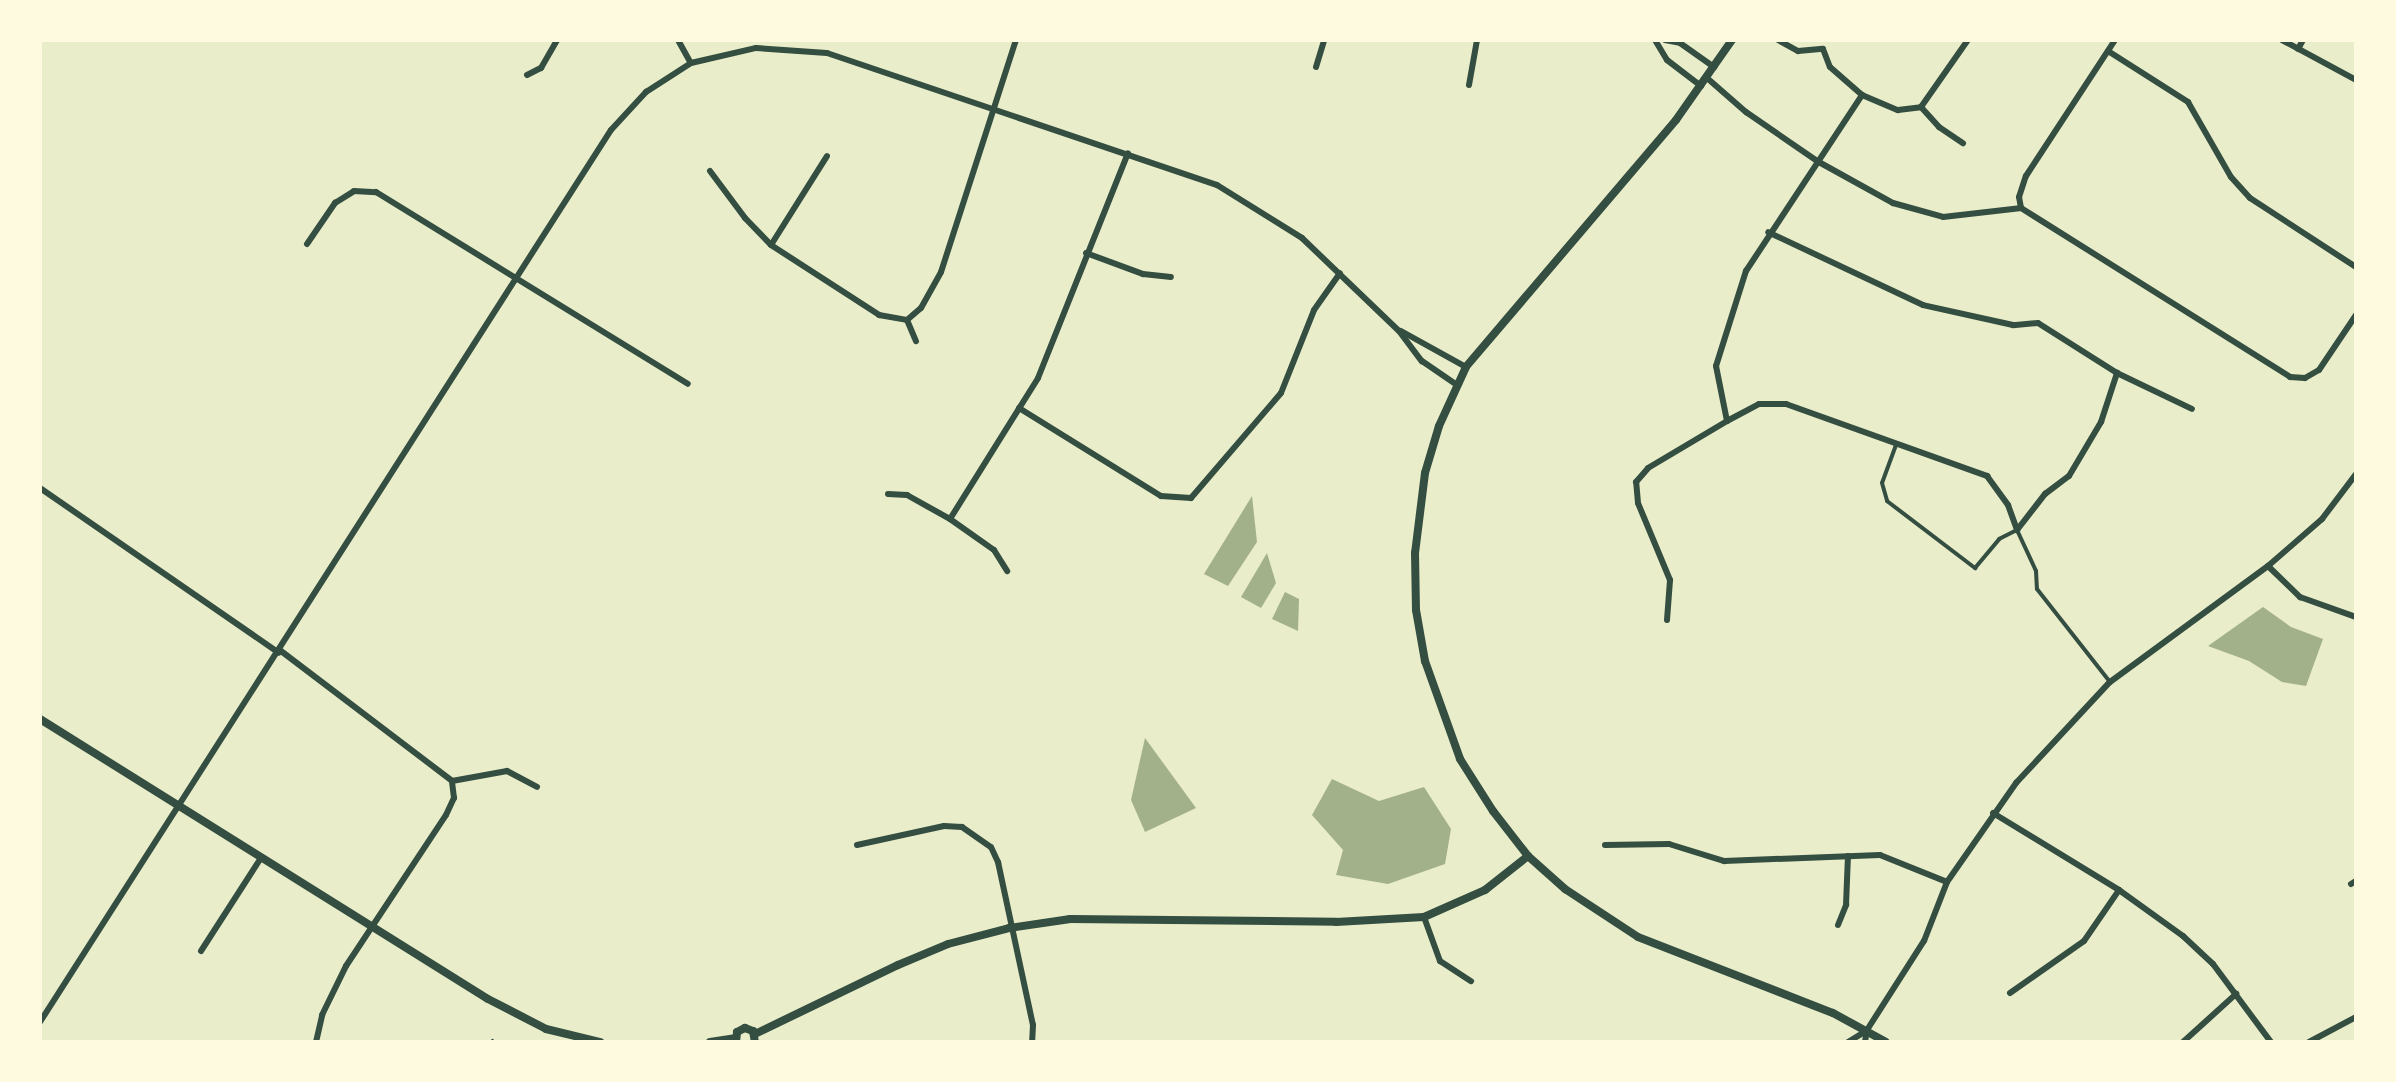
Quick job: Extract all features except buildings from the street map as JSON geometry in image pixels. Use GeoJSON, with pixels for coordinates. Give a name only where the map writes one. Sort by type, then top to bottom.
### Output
{"type":"FeatureCollection","features":[{"type":"Feature","properties":{"kind":"street"},"geometry":{"type":"LineString","coordinates":[[527,74],[541,68],[557,40]]}},
{"type":"Feature","properties":{"kind":"street"},"geometry":{"type":"LineString","coordinates":[[678,40],[690,64]]}},
{"type":"Feature","properties":{"kind":"street"},"geometry":{"type":"LineString","coordinates":[[710,170],[744,218],[771,245],[879,315],[907,320],[922,308],[941,272],[1016,40]]}},
{"type":"Feature","properties":{"kind":"street"},"geometry":{"type":"LineString","coordinates":[[1316,68],[1324,40]]}},
{"type":"Feature","properties":{"kind":"street"},"geometry":{"type":"LineString","coordinates":[[1470,85],[1477,40]]}},
{"type":"Feature","properties":{"kind":"street"},"geometry":{"type":"LineString","coordinates":[[1655,40],[1667,60],[1818,161],[1910,210],[1964,217],[2021,208],[2290,377],[2306,378],[2325,364],[2356,315]]}},
{"type":"Feature","properties":{"kind":"street"},"geometry":{"type":"LineString","coordinates":[[1665,40],[1680,43],[1714,67]]}},
{"type":"Feature","properties":{"kind":"street"},"geometry":{"type":"LineString","coordinates":[[1732,40],[1704,82],[1466,367],[1425,473],[1415,553],[1416,610],[1425,661],[1460,758],[1492,811],[1528,856],[1565,889],[1638,936],[1867,1030],[1886,1042]]}},
{"type":"Feature","properties":{"kind":"street"},"geometry":{"type":"LineString","coordinates":[[1778,40],[1798,50],[1823,44],[1830,66],[1862,95],[1898,110],[1921,106],[1968,40]]}},
{"type":"Feature","properties":{"kind":"street"},"geometry":{"type":"LineString","coordinates":[[2021,208],[2019,197],[2026,176],[2115,40]]}},
{"type":"Feature","properties":{"kind":"street"},"geometry":{"type":"LineString","coordinates":[[2282,40],[2356,80]]}},
{"type":"Feature","properties":{"kind":"street"},"geometry":{"type":"LineString","coordinates":[[2298,49],[2303,40]]}},
{"type":"Feature","properties":{"kind":"street"},"geometry":{"type":"LineString","coordinates":[[40,1022],[618,121],[646,92],[690,64],[756,48],[808,50],[1128,152],[1239,196],[1302,238],[1400,330],[1422,361],[1457,384]]}},
{"type":"Feature","properties":{"kind":"street"},"geometry":{"type":"LineString","coordinates":[[2108,50],[2188,102],[2231,177],[2250,198],[2356,267]]}},
{"type":"Feature","properties":{"kind":"street"},"geometry":{"type":"LineString","coordinates":[[1728,421],[1715,377],[1718,353],[1746,271],[1768,232],[1862,95]]}},
{"type":"Feature","properties":{"kind":"street"},"geometry":{"type":"LineString","coordinates":[[1921,106],[1931,120],[1963,143]]}},
{"type":"Feature","properties":{"kind":"street"},"geometry":{"type":"LineString","coordinates":[[950,519],[1020,408],[1051,349],[1128,152]]}},
{"type":"Feature","properties":{"kind":"street"},"geometry":{"type":"LineString","coordinates":[[771,245],[827,156]]}},
{"type":"Feature","properties":{"kind":"street"},"geometry":{"type":"LineString","coordinates":[[307,244],[335,203],[364,189],[389,199],[688,384]]}},
{"type":"Feature","properties":{"kind":"street"},"geometry":{"type":"LineString","coordinates":[[1768,232],[1923,305],[2014,326],[2038,323],[2118,373],[2192,409]]}},
{"type":"Feature","properties":{"kind":"street"},"geometry":{"type":"LineString","coordinates":[[1086,252],[1143,274],[1171,277]]}},
{"type":"Feature","properties":{"kind":"street"},"geometry":{"type":"LineString","coordinates":[[1020,408],[1160,496],[1181,500],[1200,492],[1273,404],[1291,374],[1314,310],[1340,273]]}},
{"type":"Feature","properties":{"kind":"street"},"geometry":{"type":"LineString","coordinates":[[907,320],[916,340]]}},
{"type":"Feature","properties":{"kind":"street"},"geometry":{"type":"LineString","coordinates":[[1400,330],[1466,367]]}},
{"type":"Feature","properties":{"kind":"street"},"geometry":{"type":"LineString","coordinates":[[2017,530],[2045,494],[2069,476],[2101,422],[2118,373]]}},
{"type":"Feature","properties":{"kind":"street"},"geometry":{"type":"LineString","coordinates":[[1667,620],[1670,580],[1638,503],[1636,482],[1648,468],[1759,404],[1775,402],[1987,476],[2008,505],[2017,530]]}},
{"type":"Feature","properties":{"kind":"street"},"geometry":{"type":"LineString","coordinates":[[1865,1042],[1867,1030],[1924,941],[1948,882],[1993,813],[2110,682],[2268,566],[2322,520],[2356,474]]}},
{"type":"Feature","properties":{"kind":"street"},"geometry":{"type":"LineString","coordinates":[[40,488],[280,652],[390,736],[442,768],[452,780],[454,798],[446,815],[330,994],[316,1042]]}},
{"type":"Feature","properties":{"kind":"street"},"geometry":{"type":"LineString","coordinates":[[888,494],[907,495],[950,519],[994,550],[1007,571]]}},
{"type":"Feature","properties":{"kind":"street"},"geometry":{"type":"LineString","coordinates":[[2268,566],[2300,597],[2356,617]]}},
{"type":"Feature","properties":{"kind":"street"},"geometry":{"type":"LineString","coordinates":[[40,719],[531,1022],[600,1042]]}},
{"type":"Feature","properties":{"kind":"street"},"geometry":{"type":"LineString","coordinates":[[452,780],[508,771],[537,787]]}},
{"type":"Feature","properties":{"kind":"street"},"geometry":{"type":"LineString","coordinates":[[1993,813],[2119,890],[2183,936],[2236,994],[2271,1042]]}},
{"type":"Feature","properties":{"kind":"street"},"geometry":{"type":"LineString","coordinates":[[857,845],[944,826],[975,833],[991,847],[998,862],[1009,928],[1033,1025],[1032,1042]]}},
{"type":"Feature","properties":{"kind":"street"},"geometry":{"type":"LineString","coordinates":[[1604,844],[1669,844],[1724,861],[1848,856],[1899,860],[1948,882]]}},
{"type":"Feature","properties":{"kind":"street"},"geometry":{"type":"LineString","coordinates":[[710,1042],[736,1040],[745,1028],[755,1038],[932,951],[1009,928],[1070,919],[1336,922],[1424,917],[1484,890],[1528,856]]}},
{"type":"Feature","properties":{"kind":"street"},"geometry":{"type":"LineString","coordinates":[[1838,926],[1846,904],[1848,856]]}},
{"type":"Feature","properties":{"kind":"street"},"geometry":{"type":"LineString","coordinates":[[201,951],[261,858]]}},
{"type":"Feature","properties":{"kind":"street"},"geometry":{"type":"LineString","coordinates":[[2010,992],[2084,941],[2119,890]]}},
{"type":"Feature","properties":{"kind":"street"},"geometry":{"type":"LineString","coordinates":[[1424,917],[1440,961],[1471,981]]}},
{"type":"Feature","properties":{"kind":"street"},"geometry":{"type":"LineString","coordinates":[[2183,1042],[2236,994]]}},
{"type":"Feature","properties":{"kind":"street"},"geometry":{"type":"LineString","coordinates":[[2309,1042],[2356,1016]]}},
{"type":"Feature","properties":{"kind":"street"},"geometry":{"type":"LineString","coordinates":[[1848,1042],[1867,1030]]}},
{"type":"Feature","properties":{"kind":"lane"},"geometry":{"type":"LineString","coordinates":[[1896,445],[1882,483],[1887,501],[1975,568],[1999,539],[2017,530],[2036,571],[2037,589],[2110,682]]}},
{"type":"Feature","properties":{"kind":"shaded area"},"geometry":{"type":"Polygon","coordinates":[[[1252,496],[1257,542],[1228,586],[1204,574],[1252,496]]]}},
{"type":"Feature","properties":{"kind":"shaded area"},"geometry":{"type":"Polygon","coordinates":[[[1267,553],[1276,583],[1261,608],[1241,597],[1267,553]]]}},
{"type":"Feature","properties":{"kind":"shaded area"},"geometry":{"type":"Polygon","coordinates":[[[1285,592],[1299,599],[1298,631],[1272,619],[1285,592]]]}},
{"type":"Feature","properties":{"kind":"shaded area"},"geometry":{"type":"Polygon","coordinates":[[[2263,607],[2291,627],[2323,639],[2306,686],[2282,682],[2249,661],[2208,646],[2263,607]]]}},
{"type":"Feature","properties":{"kind":"shaded area"},"geometry":{"type":"Polygon","coordinates":[[[1145,738],[1196,808],[1145,832],[1131,800],[1145,738]]]}},
{"type":"Feature","properties":{"kind":"shaded area"},"geometry":{"type":"Polygon","coordinates":[[[1332,779],[1379,801],[1424,787],[1451,829],[1445,864],[1388,884],[1336,875],[1343,850],[1312,815],[1332,779]]]}}]}
